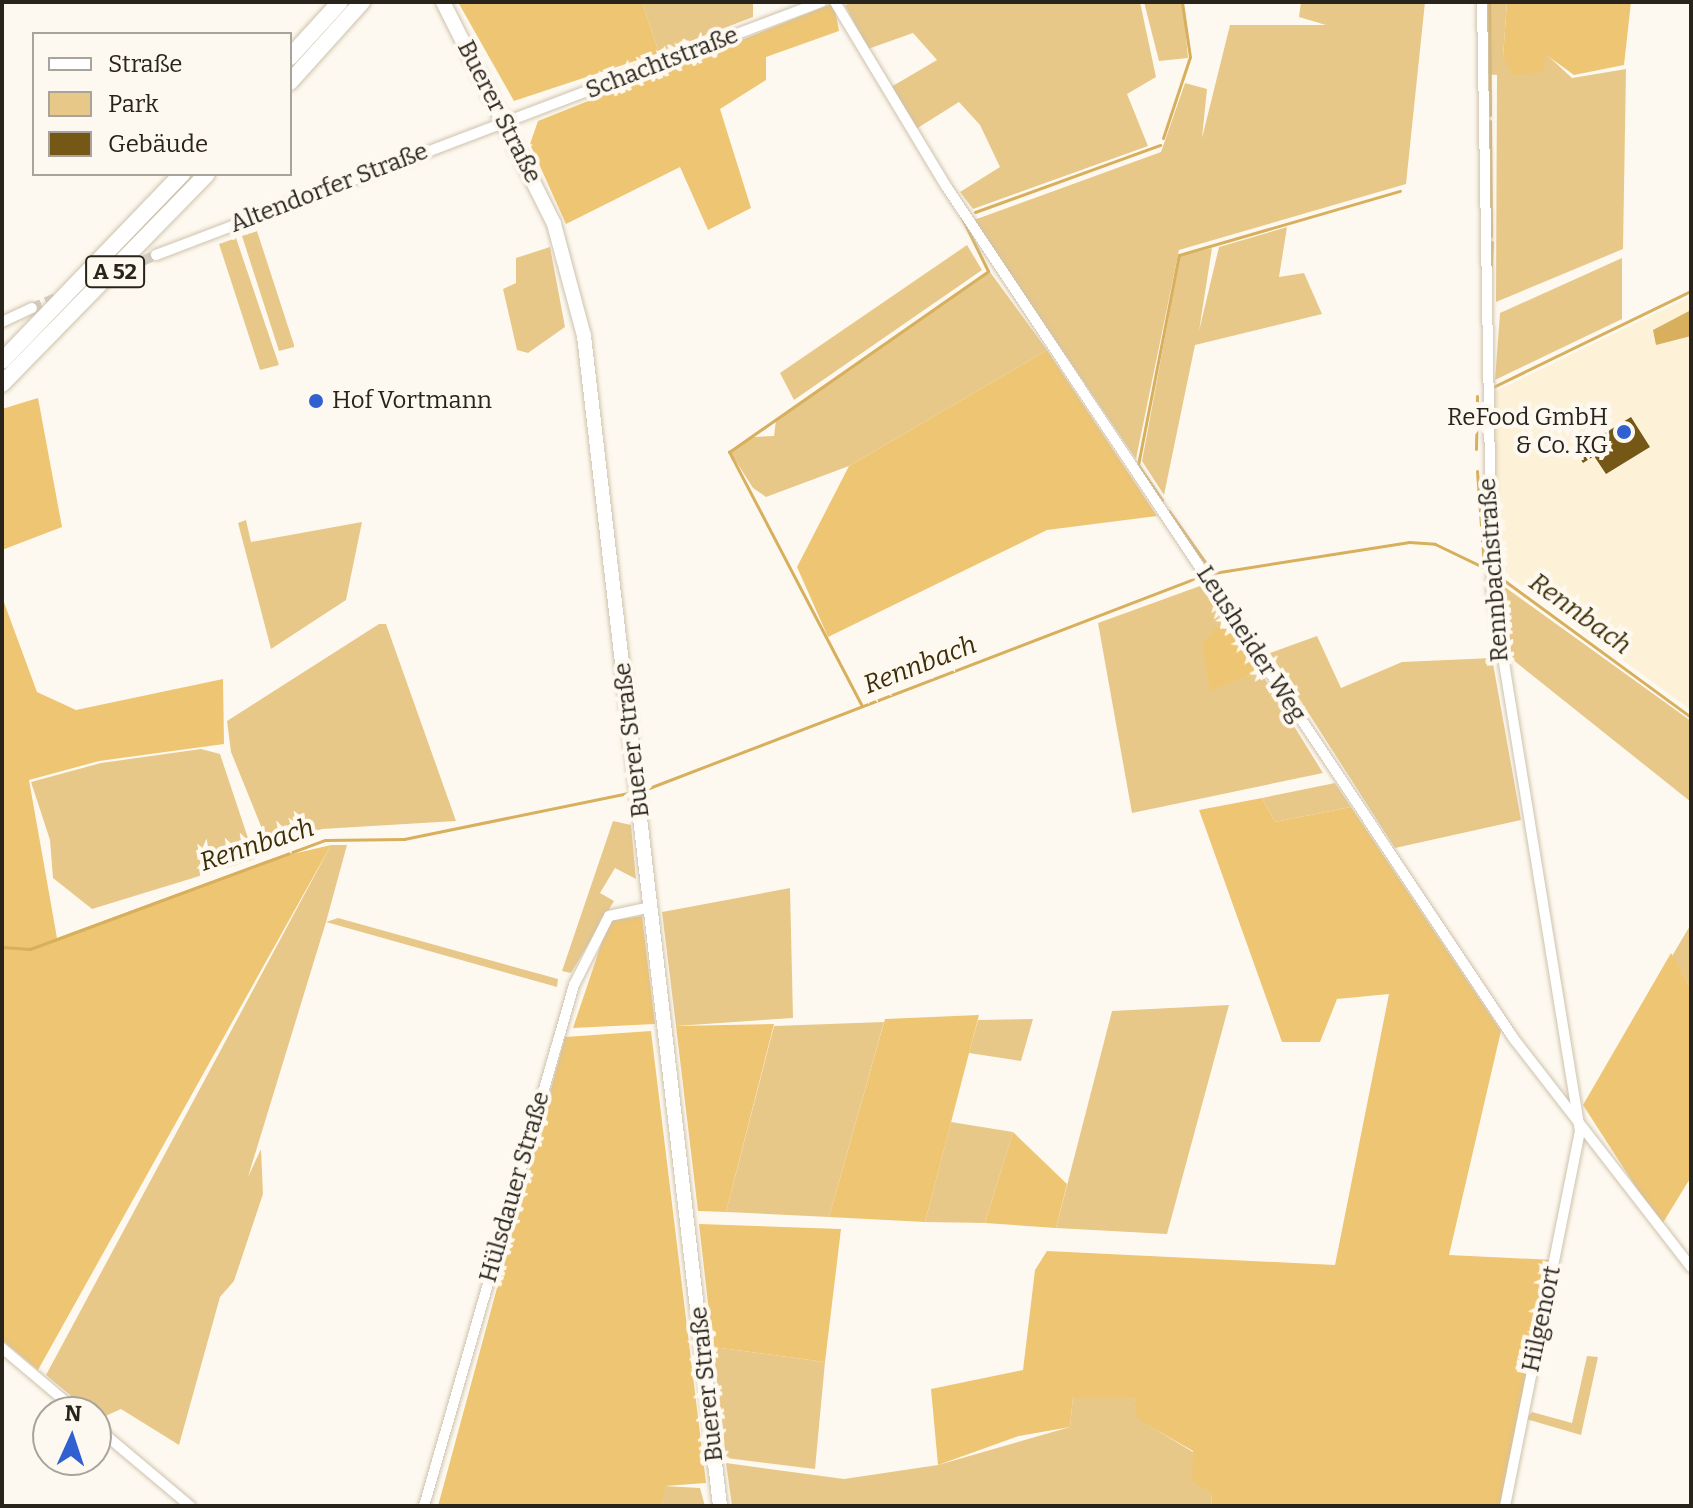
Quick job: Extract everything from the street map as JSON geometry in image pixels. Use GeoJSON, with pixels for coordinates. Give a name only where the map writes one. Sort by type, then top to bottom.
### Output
{"type":"FeatureCollection","features":[{"type":"Feature","properties":{"kind":"highway"},"geometry":{"type":"LineString","coordinates":[[292,55],[340,2]]}},
{"type":"Feature","properties":{"kind":"highway"},"geometry":{"type":"LineString","coordinates":[[292,80],[362,2]]}},
{"type":"Feature","properties":{"kind":"highway","name":"A 52"},"geometry":{"type":"LineString","coordinates":[[2,361],[180,176]]}},
{"type":"Feature","properties":{"kind":"highway","name":"A 52"},"geometry":{"type":"LineString","coordinates":[[2,384],[205,176]]}},
{"type":"Feature","properties":{"kind":"main road","name":"Buerer Straße"},"geometry":{"type":"LineString","coordinates":[[443,2],[554,224],[584,336],[720,1506]]}},
{"type":"Feature","properties":{"kind":"street","name":"Schachtstraße"},"geometry":{"type":"LineString","coordinates":[[503,123],[821,2]]}},
{"type":"Feature","properties":{"kind":"street","name":"Leusheider Weg"},"geometry":{"type":"LineString","coordinates":[[835,2],[1047,340],[1580,1131],[1691,1267]]}},
{"type":"Feature","properties":{"kind":"street","name":"Rennbachstraße"},"geometry":{"type":"LineString","coordinates":[[1482,2],[1492,589],[1580,1131]]}},
{"type":"Feature","properties":{"kind":"street","name":"Altendorfer Straße"},"geometry":{"type":"LineString","coordinates":[[156,255],[503,123]]}},
{"type":"Feature","properties":{"kind":"street"},"geometry":{"type":"LineString","coordinates":[[2,322],[32,308]]}},
{"type":"Feature","properties":{"kind":"street","name":"Hülsdauer Straße"},"geometry":{"type":"LineString","coordinates":[[424,1506],[574,985],[609,916],[651,907]]}},
{"type":"Feature","properties":{"kind":"street","name":"Hilgenort"},"geometry":{"type":"LineString","coordinates":[[1505,1506],[1580,1131]]}},
{"type":"Feature","properties":{"kind":"street"},"geometry":{"type":"LineString","coordinates":[[2,1348],[59,1396]]}},
{"type":"Feature","properties":{"kind":"street"},"geometry":{"type":"LineString","coordinates":[[112,1440],[190,1506]]}},
{"type":"Feature","properties":{"kind":"shaded area"},"geometry":{"type":"Polygon","coordinates":[[[458,2],[642,2],[659,53],[514,101],[458,2]]]}},
{"type":"Feature","properties":{"kind":"shaded area"},"geometry":{"type":"Polygon","coordinates":[[[1507,2],[1631,2],[1624,65],[1574,75],[1545,54],[1544,72],[1513,75],[1503,57],[1507,2]]]}},
{"type":"Feature","properties":{"kind":"shaded area"},"geometry":{"type":"Polygon","coordinates":[[[834,3],[839,31],[766,57],[766,80],[720,109],[751,208],[708,230],[680,167],[566,224],[530,144],[538,121],[834,3]]]}},
{"type":"Feature","properties":{"kind":"shaded area"},"geometry":{"type":"Polygon","coordinates":[[[1691,296],[1691,710],[1497,568],[1488,395],[1691,296]]]}},
{"type":"Feature","properties":{"kind":"shaded area"},"geometry":{"type":"Polygon","coordinates":[[[1691,310],[1691,336],[1656,345],[1653,330],[1691,310]]]}},
{"type":"Feature","properties":{"kind":"shaded area"},"geometry":{"type":"Polygon","coordinates":[[[1047,350],[1157,516],[1047,530],[828,637],[797,567],[849,466],[1047,350]]]}},
{"type":"Feature","properties":{"kind":"shaded area"},"geometry":{"type":"Polygon","coordinates":[[[38,398],[62,527],[2,550],[2,409],[38,398]]]}},
{"type":"Feature","properties":{"kind":"shaded area"},"geometry":{"type":"Polygon","coordinates":[[[2,597],[37,692],[76,710],[223,679],[224,744],[99,761],[29,780],[57,938],[271,859],[331,845],[38,1370],[2,1340],[2,597]]]}},
{"type":"Feature","properties":{"kind":"shaded area"},"geometry":{"type":"Polygon","coordinates":[[[1216,628],[1237,629],[1260,671],[1210,691],[1202,645],[1216,628]]]}},
{"type":"Feature","properties":{"kind":"shaded area"},"geometry":{"type":"Polygon","coordinates":[[[1262,798],[1275,822],[1351,807],[1501,1031],[1449,1255],[1554,1260],[1505,1506],[1211,1506],[1212,1494],[1192,1481],[1193,1451],[1137,1419],[1134,1397],[1073,1397],[1070,1427],[1019,1436],[938,1465],[931,1389],[1023,1370],[1035,1270],[1047,1251],[1335,1265],[1389,994],[1337,999],[1320,1042],[1282,1042],[1199,810],[1262,798]]]}},
{"type":"Feature","properties":{"kind":"shaded area"},"geometry":{"type":"Polygon","coordinates":[[[642,916],[655,1024],[573,1028],[609,921],[642,916]]]}},
{"type":"Feature","properties":{"kind":"shaded area"},"geometry":{"type":"Polygon","coordinates":[[[1671,953],[1691,989],[1691,1177],[1661,1226],[1583,1105],[1671,953]]]}},
{"type":"Feature","properties":{"kind":"shaded area"},"geometry":{"type":"Polygon","coordinates":[[[979,1015],[925,1222],[829,1217],[885,1019],[979,1015]]]}},
{"type":"Feature","properties":{"kind":"shaded area"},"geometry":{"type":"Polygon","coordinates":[[[774,1024],[726,1212],[698,1211],[676,1026],[774,1024]]]}},
{"type":"Feature","properties":{"kind":"shaded area"},"geometry":{"type":"Polygon","coordinates":[[[651,1031],[706,1483],[665,1486],[662,1506],[438,1506],[565,1037],[651,1031]]]}},
{"type":"Feature","properties":{"kind":"shaded area"},"geometry":{"type":"Polygon","coordinates":[[[1013,1132],[1067,1184],[1056,1228],[985,1223],[1013,1132]]]}},
{"type":"Feature","properties":{"kind":"shaded area"},"geometry":{"type":"Polygon","coordinates":[[[699,1224],[841,1229],[825,1362],[713,1347],[699,1224]]]}},
{"type":"Feature","properties":{"kind":"green space"},"geometry":{"type":"Polygon","coordinates":[[[642,2],[753,2],[753,17],[659,53],[642,2]]]}},
{"type":"Feature","properties":{"kind":"green space"},"geometry":{"type":"Polygon","coordinates":[[[854,2],[1140,2],[1156,77],[1127,94],[1148,146],[973,209],[960,192],[1000,167],[980,125],[959,102],[916,129],[891,87],[937,60],[913,33],[868,49],[845,5],[854,2]]]}},
{"type":"Feature","properties":{"kind":"green space"},"geometry":{"type":"Polygon","coordinates":[[[1144,2],[1183,2],[1188,58],[1159,61],[1144,2]]]}},
{"type":"Feature","properties":{"kind":"green space"},"geometry":{"type":"Polygon","coordinates":[[[1301,2],[1425,2],[1406,184],[1179,250],[1136,459],[974,220],[1161,152],[1185,83],[1207,89],[1202,138],[1230,25],[1326,25],[1299,17],[1301,2]]]}},
{"type":"Feature","properties":{"kind":"green space"},"geometry":{"type":"Polygon","coordinates":[[[1485,2],[1507,2],[1503,57],[1546,54],[1572,78],[1626,69],[1623,249],[1496,302],[1497,75],[1486,74],[1485,2]]]}},
{"type":"Feature","properties":{"kind":"green space"},"geometry":{"type":"Polygon","coordinates":[[[1287,227],[1279,277],[1304,273],[1322,314],[1195,345],[1164,495],[1142,461],[1180,256],[1212,248],[1199,331],[1219,247],[1287,227]]]}},
{"type":"Feature","properties":{"kind":"green space"},"geometry":{"type":"Polygon","coordinates":[[[257,231],[294,345],[279,351],[242,236],[257,231]]]}},
{"type":"Feature","properties":{"kind":"green space"},"geometry":{"type":"Polygon","coordinates":[[[236,238],[279,365],[260,370],[219,244],[236,238]]]}},
{"type":"Feature","properties":{"kind":"green space"},"geometry":{"type":"Polygon","coordinates":[[[967,245],[982,270],[794,400],[780,373],[967,245]]]}},
{"type":"Feature","properties":{"kind":"green space"},"geometry":{"type":"Polygon","coordinates":[[[550,247],[565,327],[528,353],[517,350],[503,289],[516,283],[516,258],[550,247]]]}},
{"type":"Feature","properties":{"kind":"green space"},"geometry":{"type":"Polygon","coordinates":[[[1622,258],[1622,319],[1495,380],[1500,313],[1622,258]]]}},
{"type":"Feature","properties":{"kind":"green space"},"geometry":{"type":"Polygon","coordinates":[[[990,272],[1047,350],[849,466],[766,497],[753,488],[730,452],[752,437],[774,436],[776,420],[990,272]]]}},
{"type":"Feature","properties":{"kind":"green space"},"geometry":{"type":"Polygon","coordinates":[[[246,520],[251,542],[362,522],[346,600],[271,649],[238,523],[246,520]]]}},
{"type":"Feature","properties":{"kind":"green space"},"geometry":{"type":"Polygon","coordinates":[[[1498,582],[1691,721],[1691,802],[1503,652],[1498,582]]]}},
{"type":"Feature","properties":{"kind":"green space"},"geometry":{"type":"Polygon","coordinates":[[[1200,586],[1222,617],[1210,690],[1260,671],[1323,773],[1132,813],[1098,623],[1200,586]]]}},
{"type":"Feature","properties":{"kind":"green space"},"geometry":{"type":"Polygon","coordinates":[[[379,624],[386,624],[456,821],[322,829],[269,846],[231,752],[227,721],[379,624]]]}},
{"type":"Feature","properties":{"kind":"green space"},"geometry":{"type":"Polygon","coordinates":[[[1317,636],[1341,688],[1402,662],[1492,658],[1521,820],[1395,848],[1270,653],[1317,636]]]}},
{"type":"Feature","properties":{"kind":"green space"},"geometry":{"type":"Polygon","coordinates":[[[201,749],[220,754],[255,859],[92,909],[53,878],[50,840],[31,782],[101,763],[201,749]]]}},
{"type":"Feature","properties":{"kind":"green space"},"geometry":{"type":"Polygon","coordinates":[[[1335,783],[1351,807],[1275,822],[1262,798],[1335,783]]]}},
{"type":"Feature","properties":{"kind":"green space"},"geometry":{"type":"Polygon","coordinates":[[[613,821],[631,825],[636,879],[615,868],[600,893],[614,901],[571,973],[562,971],[613,821]]]}},
{"type":"Feature","properties":{"kind":"green space"},"geometry":{"type":"Polygon","coordinates":[[[331,845],[347,845],[248,1177],[261,1149],[263,1194],[234,1281],[220,1297],[179,1445],[121,1409],[112,1413],[112,1396],[71,1396],[46,1375],[331,845]]]}},
{"type":"Feature","properties":{"kind":"green space"},"geometry":{"type":"Polygon","coordinates":[[[790,888],[793,1018],[676,1026],[662,912],[790,888]]]}},
{"type":"Feature","properties":{"kind":"green space"},"geometry":{"type":"Polygon","coordinates":[[[338,918],[558,979],[557,987],[326,922],[338,918]]]}},
{"type":"Feature","properties":{"kind":"green space"},"geometry":{"type":"Polygon","coordinates":[[[1691,924],[1691,989],[1672,956],[1691,924]]]}},
{"type":"Feature","properties":{"kind":"green space"},"geometry":{"type":"Polygon","coordinates":[[[1229,1005],[1167,1234],[1056,1228],[1112,1011],[1229,1005]]]}},
{"type":"Feature","properties":{"kind":"green space"},"geometry":{"type":"Polygon","coordinates":[[[1033,1019],[1021,1061],[969,1053],[978,1020],[1033,1019]]]}},
{"type":"Feature","properties":{"kind":"green space"},"geometry":{"type":"Polygon","coordinates":[[[884,1022],[829,1217],[726,1212],[774,1026],[884,1022]]]}},
{"type":"Feature","properties":{"kind":"green space"},"geometry":{"type":"Polygon","coordinates":[[[951,1122],[1013,1132],[985,1223],[925,1222],[951,1122]]]}},
{"type":"Feature","properties":{"kind":"green space"},"geometry":{"type":"Polygon","coordinates":[[[713,1347],[825,1362],[815,1469],[726,1458],[713,1347]]]}},
{"type":"Feature","properties":{"kind":"green space"},"geometry":{"type":"Polygon","coordinates":[[[1587,1356],[1598,1357],[1581,1435],[1526,1419],[1532,1412],[1572,1423],[1587,1356]]]}},
{"type":"Feature","properties":{"kind":"green space"},"geometry":{"type":"Polygon","coordinates":[[[1073,1397],[1134,1397],[1138,1419],[1193,1452],[1193,1480],[1212,1494],[1211,1506],[732,1506],[726,1463],[844,1479],[938,1465],[1070,1427],[1073,1397]]]}},
{"type":"Feature","properties":{"kind":"green space"},"geometry":{"type":"Polygon","coordinates":[[[664,1486],[700,1488],[705,1506],[662,1506],[664,1486]]]}},
{"type":"Feature","properties":{"kind":"building","name":"ReFood GmbH & Co. KG"},"geometry":{"type":"Polygon","coordinates":[[[1631,417],[1650,447],[1606,474],[1594,456],[1583,463],[1576,451],[1631,417]]]}},
{"type":"Feature","properties":{"kind":"waterway"},"geometry":{"type":"LineString","coordinates":[[1163,138],[1190,57],[1182,2]]}},
{"type":"Feature","properties":{"kind":"waterway"},"geometry":{"type":"LineString","coordinates":[[1489,2],[1490,115]]}},
{"type":"Feature","properties":{"kind":"waterway"},"geometry":{"type":"LineString","coordinates":[[1490,121],[1491,236]]}},
{"type":"Feature","properties":{"kind":"waterway"},"geometry":{"type":"LineString","coordinates":[[975,212],[1160,145]]}},
{"type":"Feature","properties":{"kind":"waterway"},"geometry":{"type":"LineString","coordinates":[[1162,500],[1138,465],[1179,255],[1400,191]]}},
{"type":"Feature","properties":{"kind":"waterway"},"geometry":{"type":"LineString","coordinates":[[862,706],[729,452],[988,271],[961,216]]}},
{"type":"Feature","properties":{"kind":"waterway"},"geometry":{"type":"LineString","coordinates":[[1491,266],[1492,242]]}},
{"type":"Feature","properties":{"kind":"waterway"},"geometry":{"type":"LineString","coordinates":[[1493,387],[1691,291]]}},
{"type":"Feature","properties":{"kind":"waterway"},"geometry":{"type":"LineString","coordinates":[[1476,449],[1477,396]]}},
{"type":"Feature","properties":{"kind":"waterway"},"geometry":{"type":"LineString","coordinates":[[1477,471],[1484,567]]}},
{"type":"Feature","properties":{"kind":"waterway"},"geometry":{"type":"LineString","coordinates":[[1169,511],[1212,572]]}},
{"type":"Feature","properties":{"kind":"waterway","name":"Rennbach"},"geometry":{"type":"LineString","coordinates":[[1207,574],[1409,542],[1435,544],[1487,569]]}},
{"type":"Feature","properties":{"kind":"waterway","name":"Rennbach"},"geometry":{"type":"LineString","coordinates":[[1494,573],[1691,717]]}},
{"type":"Feature","properties":{"kind":"waterway","name":"Rennbach"},"geometry":{"type":"LineString","coordinates":[[649,788],[1204,575]]}},
{"type":"Feature","properties":{"kind":"waterway","name":"Rennbach"},"geometry":{"type":"LineString","coordinates":[[2,947],[30,949],[325,840],[404,839],[628,793]]}},
{"type":"Feature","properties":{"kind":"tunnel"},"geometry":{"type":"LineString","coordinates":[[115,273],[156,255]]}},
{"type":"Feature","properties":{"kind":"tunnel"},"geometry":{"type":"LineString","coordinates":[[32,308],[60,296]]}},
{"type":"Feature","properties":{"kind":"place","name":"Hof Vortmann"},"geometry":{"type":"Point","coordinates":[316,401]}},
{"type":"Feature","properties":{"kind":"place","name":"ReFood GmbH & Co. KG"},"geometry":{"type":"Point","coordinates":[1624,432]}}]}
